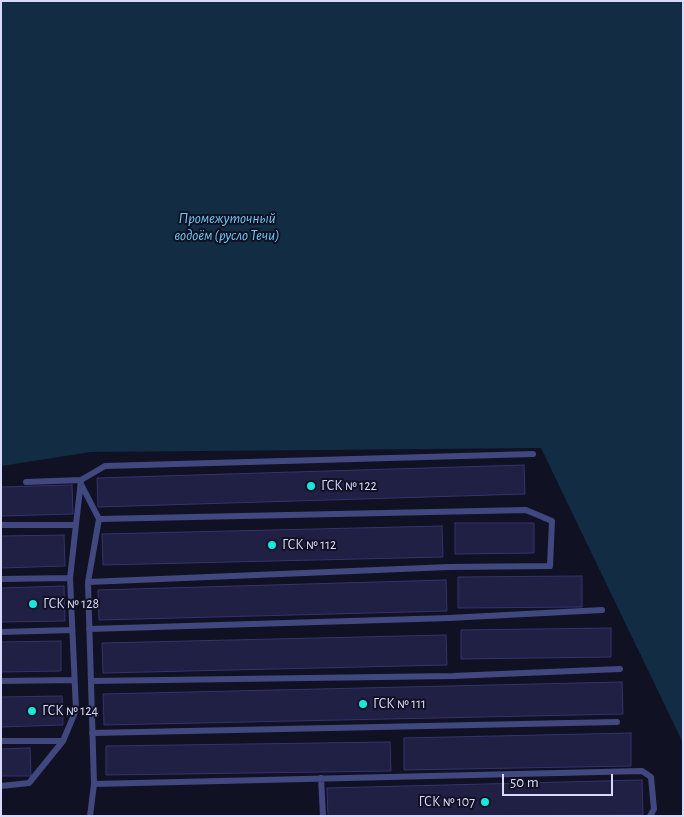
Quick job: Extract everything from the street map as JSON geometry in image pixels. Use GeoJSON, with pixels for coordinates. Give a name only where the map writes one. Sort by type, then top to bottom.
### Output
{"type":"FeatureCollection","features":[{"type":"Feature","properties":{"kind":"lane"},"geometry":{"type":"LineString","coordinates":[[26,482],[81,483],[105,466],[534,454]]}},
{"type":"Feature","properties":{"kind":"lane"},"geometry":{"type":"LineString","coordinates":[[81,483],[99,519],[88,582],[94,784],[90,816]]}},
{"type":"Feature","properties":{"kind":"lane"},"geometry":{"type":"LineString","coordinates":[[1,786],[29,783],[62,741],[76,710],[70,578],[81,483]]}},
{"type":"Feature","properties":{"kind":"lane"},"geometry":{"type":"LineString","coordinates":[[88,582],[449,567],[550,566],[552,520],[526,510],[99,519]]}},
{"type":"Feature","properties":{"kind":"lane"},"geometry":{"type":"LineString","coordinates":[[1,525],[76,525]]}},
{"type":"Feature","properties":{"kind":"lane"},"geometry":{"type":"LineString","coordinates":[[1,579],[70,578]]}},
{"type":"Feature","properties":{"kind":"lane"},"geometry":{"type":"LineString","coordinates":[[89,629],[449,618],[602,610]]}},
{"type":"Feature","properties":{"kind":"lane"},"geometry":{"type":"LineString","coordinates":[[1,632],[72,630]]}},
{"type":"Feature","properties":{"kind":"lane"},"geometry":{"type":"LineString","coordinates":[[91,682],[443,676],[620,669]]}},
{"type":"Feature","properties":{"kind":"lane"},"geometry":{"type":"LineString","coordinates":[[1,681],[74,680]]}},
{"type":"Feature","properties":{"kind":"lane"},"geometry":{"type":"LineString","coordinates":[[92,733],[617,722]]}},
{"type":"Feature","properties":{"kind":"lane"},"geometry":{"type":"LineString","coordinates":[[1,741],[62,741]]}},
{"type":"Feature","properties":{"kind":"lane"},"geometry":{"type":"LineString","coordinates":[[94,784],[642,771],[651,777],[654,809],[650,816]]}},
{"type":"Feature","properties":{"kind":"lane"},"geometry":{"type":"LineString","coordinates":[[321,778],[323,816]]}},
{"type":"Feature","properties":{"kind":"water","name":"Промежуточный водоём (русло Течи)"},"geometry":{"type":"Polygon","coordinates":[[[1,1],[683,1],[683,743],[541,448],[91,452],[1,466],[1,1]]]}},
{"type":"Feature","properties":{"kind":"building","name":"ГСК № 122"},"geometry":{"type":"Polygon","coordinates":[[[524,465],[525,494],[98,507],[97,478],[524,465]]]}},
{"type":"Feature","properties":{"kind":"building"},"geometry":{"type":"Polygon","coordinates":[[[72,485],[73,514],[1,516],[1,487],[72,485]]]}},
{"type":"Feature","properties":{"kind":"building"},"geometry":{"type":"Polygon","coordinates":[[[455,523],[534,523],[534,553],[455,554],[455,523]]]}},
{"type":"Feature","properties":{"kind":"building","name":"ГСК № 112"},"geometry":{"type":"Polygon","coordinates":[[[442,526],[443,557],[103,565],[102,534],[442,526]]]}},
{"type":"Feature","properties":{"kind":"building","name":"ГСК № 128"},"geometry":{"type":"Polygon","coordinates":[[[64,535],[65,566],[1,568],[1,536],[64,535]]]}},
{"type":"Feature","properties":{"kind":"building"},"geometry":{"type":"Polygon","coordinates":[[[582,576],[582,607],[458,608],[458,577],[582,576]]]}},
{"type":"Feature","properties":{"kind":"building","name":"ГСК № 112"},"geometry":{"type":"Polygon","coordinates":[[[446,580],[447,611],[99,620],[98,590],[446,580]]]}},
{"type":"Feature","properties":{"kind":"building","name":"ГСК № 128"},"geometry":{"type":"Polygon","coordinates":[[[64,586],[65,621],[1,622],[1,588],[64,586]]]}},
{"type":"Feature","properties":{"kind":"building"},"geometry":{"type":"Polygon","coordinates":[[[611,628],[611,657],[461,659],[461,630],[611,628]]]}},
{"type":"Feature","properties":{"kind":"building"},"geometry":{"type":"Polygon","coordinates":[[[446,635],[447,665],[103,673],[102,643],[446,635]]]}},
{"type":"Feature","properties":{"kind":"building","name":"ГСК № 128"},"geometry":{"type":"Polygon","coordinates":[[[61,641],[61,671],[1,672],[1,642],[61,641]]]}},
{"type":"Feature","properties":{"kind":"building","name":"ГСК № 111"},"geometry":{"type":"Polygon","coordinates":[[[622,682],[623,714],[104,725],[103,694],[622,682]]]}},
{"type":"Feature","properties":{"kind":"building","name":"ГСК № 124"},"geometry":{"type":"Polygon","coordinates":[[[62,696],[63,725],[1,727],[1,697],[62,696]]]}},
{"type":"Feature","properties":{"kind":"building","name":"ГСК № 107"},"geometry":{"type":"Polygon","coordinates":[[[631,733],[631,766],[404,770],[404,738],[631,733]]]}},
{"type":"Feature","properties":{"kind":"building","name":"ГСК № 107"},"geometry":{"type":"Polygon","coordinates":[[[390,742],[391,771],[106,775],[106,746],[390,742]]]}},
{"type":"Feature","properties":{"kind":"building","name":"ГСК № 124"},"geometry":{"type":"Polygon","coordinates":[[[30,748],[31,776],[1,776],[1,749],[30,748]]]}},
{"type":"Feature","properties":{"kind":"building","name":"ГСК № 107"},"geometry":{"type":"Polygon","coordinates":[[[642,780],[643,815],[328,816],[327,788],[642,780]]]}},
{"type":"Feature","properties":{"kind":"place","name":"ГСК № 122"},"geometry":{"type":"Point","coordinates":[311,486]}},
{"type":"Feature","properties":{"kind":"place","name":"ГСК № 112"},"geometry":{"type":"Point","coordinates":[272,545]}},
{"type":"Feature","properties":{"kind":"place","name":"ГСК № 128"},"geometry":{"type":"Point","coordinates":[33,604]}},
{"type":"Feature","properties":{"kind":"place","name":"ГСК № 111"},"geometry":{"type":"Point","coordinates":[363,704]}},
{"type":"Feature","properties":{"kind":"place","name":"ГСК № 124"},"geometry":{"type":"Point","coordinates":[32,711]}},
{"type":"Feature","properties":{"kind":"place","name":"ГСК № 107"},"geometry":{"type":"Point","coordinates":[485,802]}}]}
